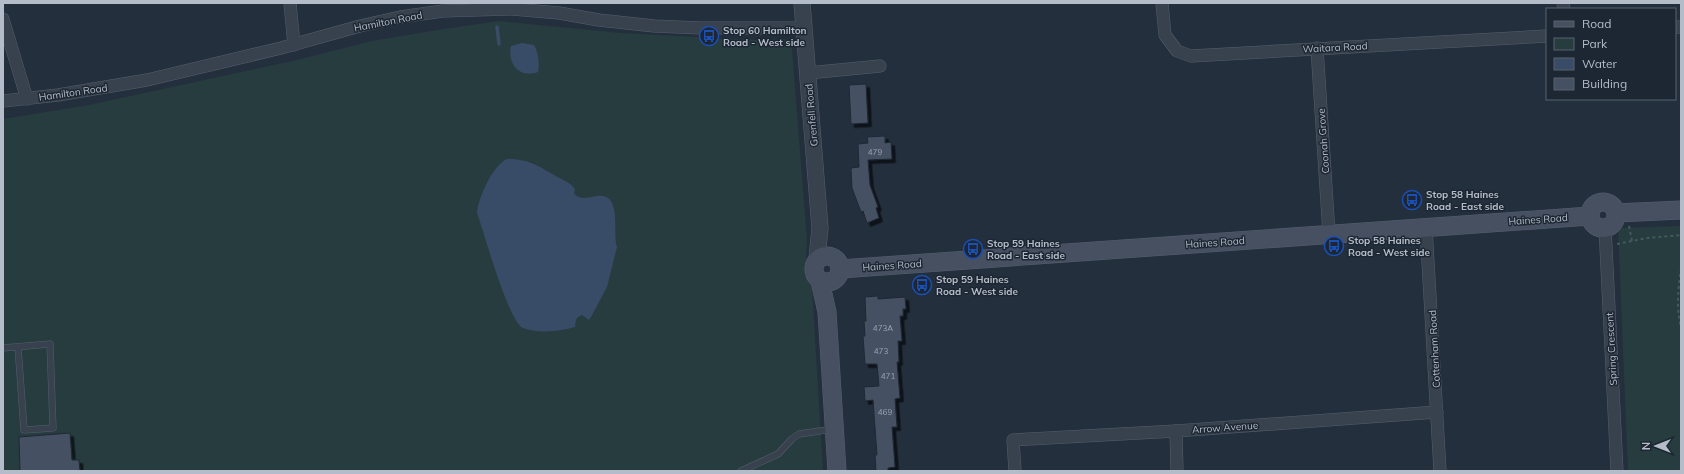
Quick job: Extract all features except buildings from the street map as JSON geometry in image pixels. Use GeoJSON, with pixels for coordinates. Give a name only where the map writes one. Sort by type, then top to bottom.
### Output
{"type":"FeatureCollection","features":[{"type":"Feature","properties":{"kind":"main road"},"geometry":{"type":"LineString","coordinates":[[1602,201],[1611,204],[1616,213],[1614,223],[1606,236],[1595,225],[1590,216],[1593,206],[1602,201]]}},
{"type":"Feature","properties":{"kind":"main road"},"geometry":{"type":"LineString","coordinates":[[1616,213],[1681,210]]}},
{"type":"Feature","properties":{"kind":"main road","name":"Haines Road"},"geometry":{"type":"LineString","coordinates":[[828,269],[1590,216]]}},
{"type":"Feature","properties":{"kind":"main road","name":"Grenfell Road"},"geometry":{"type":"LineString","coordinates":[[828,269],[827,312],[837,471]]}},
{"type":"Feature","properties":{"kind":"street"},"geometry":{"type":"LineString","coordinates":[[290,3],[294,45]]}},
{"type":"Feature","properties":{"kind":"street","name":"Grenfell Road"},"geometry":{"type":"LineString","coordinates":[[802,3],[820,228],[828,269]]}},
{"type":"Feature","properties":{"kind":"street","name":"Waitara Road"},"geometry":{"type":"LineString","coordinates":[[1162,3],[1165,36],[1177,51],[1191,56],[1546,36]]}},
{"type":"Feature","properties":{"kind":"street","name":"Hamilton Road"},"geometry":{"type":"LineString","coordinates":[[3,101],[58,95],[147,80],[294,45],[360,26],[400,17],[444,11],[512,9],[559,13],[599,20],[654,26],[701,28],[804,28]]}},
{"type":"Feature","properties":{"kind":"street"},"geometry":{"type":"LineString","coordinates":[[3,20],[27,98]]}},
{"type":"Feature","properties":{"kind":"street","name":"Coonah Grove"},"geometry":{"type":"LineString","coordinates":[[1317,48],[1329,234]]}},
{"type":"Feature","properties":{"kind":"street"},"geometry":{"type":"LineString","coordinates":[[808,73],[880,66]]}},
{"type":"Feature","properties":{"kind":"street","name":"Cottenham Road"},"geometry":{"type":"LineString","coordinates":[[1426,227],[1440,471]]}},
{"type":"Feature","properties":{"kind":"street","name":"Spring Crescent"},"geometry":{"type":"LineString","coordinates":[[1606,236],[1617,471]]}},
{"type":"Feature","properties":{"kind":"street","name":"Arrow Avenue"},"geometry":{"type":"LineString","coordinates":[[1015,471],[1013,440],[1176,431],[1437,412]]}},
{"type":"Feature","properties":{"kind":"street"},"geometry":{"type":"LineString","coordinates":[[1176,431],[1177,471]]}},
{"type":"Feature","properties":{"kind":"lane"},"geometry":{"type":"LineString","coordinates":[[3,348],[50,344],[53,428],[24,430],[18,347]]}},
{"type":"Feature","properties":{"kind":"lane"},"geometry":{"type":"LineString","coordinates":[[741,471],[778,454],[792,439],[799,434],[834,429]]}},
{"type":"Feature","properties":{"kind":"path"},"geometry":{"type":"LineString","coordinates":[[1606,236],[1621,244],[1647,238],[1681,235]]}},
{"type":"Feature","properties":{"kind":"path"},"geometry":{"type":"LineString","coordinates":[[1681,268],[1677,296],[1681,328]]}},
{"type":"Feature","properties":{"kind":"green space"},"geometry":{"type":"Polygon","coordinates":[[[498,21],[621,33],[755,40],[785,39],[792,49],[807,240],[805,272],[812,288],[823,471],[3,471],[3,119],[89,105],[297,60],[372,41],[498,21]]]}},
{"type":"Feature","properties":{"kind":"green space"},"geometry":{"type":"Polygon","coordinates":[[[1681,226],[1681,471],[1628,471],[1618,228],[1681,226]]]}},
{"type":"Feature","properties":{"kind":"water"},"geometry":{"type":"Polygon","coordinates":[[[522,43],[534,45],[537,51],[539,66],[538,72],[531,74],[525,73],[516,68],[513,64],[510,52],[511,46],[522,43]]]}},
{"type":"Feature","properties":{"kind":"water"},"geometry":{"type":"Polygon","coordinates":[[[507,159],[527,161],[566,181],[575,189],[574,193],[581,198],[605,196],[610,200],[613,207],[617,247],[607,287],[589,320],[582,315],[578,317],[575,327],[549,331],[529,330],[523,328],[517,322],[510,310],[477,213],[480,199],[487,183],[502,162],[507,159]]]}},
{"type":"Feature","properties":{"kind":"waterway"},"geometry":{"type":"LineString","coordinates":[[497,27],[499,44]]}},
{"type":"Feature","properties":{"kind":"place","name":"Stop 60 Hamilton Road - West side"},"geometry":{"type":"Point","coordinates":[709,36]}},
{"type":"Feature","properties":{"kind":"place","name":"Stop 58 Haines Road - East side"},"geometry":{"type":"Point","coordinates":[1412,200]}},
{"type":"Feature","properties":{"kind":"place","name":"Stop 58 Haines Road - West side"},"geometry":{"type":"Point","coordinates":[1334,246]}},
{"type":"Feature","properties":{"kind":"place","name":"Stop 59 Haines Road - East side"},"geometry":{"type":"Point","coordinates":[973,249]}},
{"type":"Feature","properties":{"kind":"place","name":"Stop 59 Haines Road - West side"},"geometry":{"type":"Point","coordinates":[922,285]}}]}
